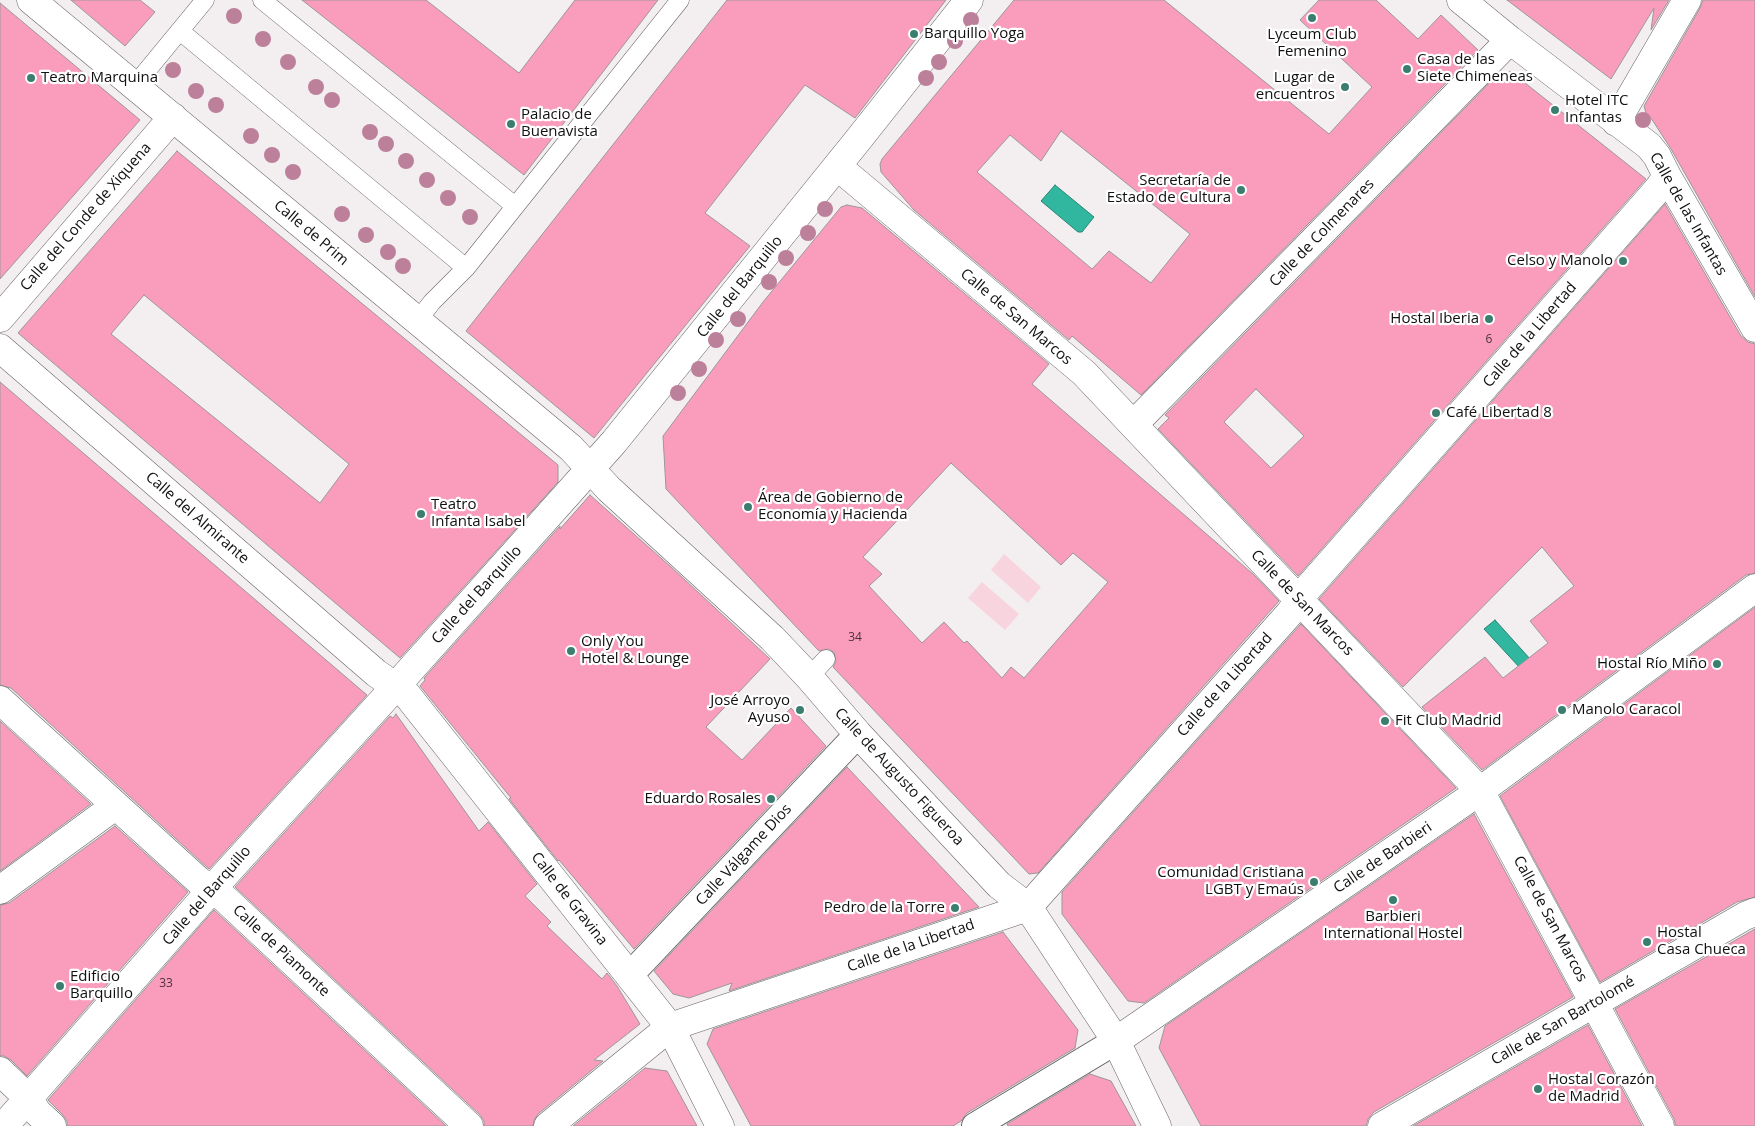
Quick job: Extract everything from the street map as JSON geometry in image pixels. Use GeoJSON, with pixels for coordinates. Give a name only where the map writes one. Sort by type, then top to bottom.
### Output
{"type":"FeatureCollection","features":[{"type":"Feature","properties":{"kind":"street","name":"Calle de Prim"},"geometry":{"type":"LineString","coordinates":[[31,0],[418,320],[575,452],[590,468]]}},
{"type":"Feature","properties":{"kind":"street","name":"Calle del Barquillo"},"geometry":{"type":"LineString","coordinates":[[4,1126],[212,889],[614,442],[969,0]]}},
{"type":"Feature","properties":{"kind":"street","name":"Calle de las Infantas"},"geometry":{"type":"LineString","coordinates":[[1461,0],[1510,40],[1649,146],[1658,156],[1667,176],[1755,328]]}},
{"type":"Feature","properties":{"kind":"street"},"geometry":{"type":"LineString","coordinates":[[1616,122],[1687,0]]}},
{"type":"Feature","properties":{"kind":"street","name":"Calle de Colmenares"},"geometry":{"type":"LineString","coordinates":[[1133,425],[1510,40]]}},
{"type":"Feature","properties":{"kind":"street","name":"Calle del Conde de Xiquena"},"geometry":{"type":"LineString","coordinates":[[0,318],[173,117]]}},
{"type":"Feature","properties":{"kind":"street","name":"Calle de San Marcos"},"geometry":{"type":"LineString","coordinates":[[837,166],[1084,374],[1480,791],[1660,1126]]}},
{"type":"Feature","properties":{"kind":"street","name":"Calle de la Libertad"},"geometry":{"type":"LineString","coordinates":[[670,1027],[1028,907],[1300,600],[1308,588],[1658,190],[1667,176]]}},
{"type":"Feature","properties":{"kind":"street","name":"Calle del Almirante"},"geometry":{"type":"LineString","coordinates":[[0,348],[362,660],[396,686]]}},
{"type":"Feature","properties":{"kind":"street","name":"Calle de Augusto Figueroa"},"geometry":{"type":"LineString","coordinates":[[590,468],[609,489],[772,638],[818,668],[858,734],[999,885],[1028,907],[1116,1041],[1157,1126]]}},
{"type":"Feature","properties":{"kind":"street","name":"Calle de Barbieri"},"geometry":{"type":"LineString","coordinates":[[975,1126],[1116,1041],[1480,791],[1755,588]]}},
{"type":"Feature","properties":{"kind":"street","name":"Calle de Gravina"},"geometry":{"type":"LineString","coordinates":[[396,686],[412,701],[670,1027],[720,1126]]}},
{"type":"Feature","properties":{"kind":"street","name":"Calle de Piamonte"},"geometry":{"type":"LineString","coordinates":[[0,700],[114,806],[199,881],[224,897],[469,1126]]}},
{"type":"Feature","properties":{"kind":"street","name":"Calle Válgame Dios"},"geometry":{"type":"LineString","coordinates":[[630,975],[858,734]]}},
{"type":"Feature","properties":{"kind":"street"},"geometry":{"type":"LineString","coordinates":[[0,890],[114,806]]}},
{"type":"Feature","properties":{"kind":"street","name":"Calle de San Bartolomé"},"geometry":{"type":"LineString","coordinates":[[1382,1126],[1750,914]]}},
{"type":"Feature","properties":{"kind":"street"},"geometry":{"type":"LineString","coordinates":[[548,1126],[670,1027]]}},
{"type":"Feature","properties":{"kind":"street"},"geometry":{"type":"LineString","coordinates":[[0,1071],[28,1098],[38,1113],[52,1126]]}},
{"type":"Feature","properties":{"kind":"lane"},"geometry":{"type":"LineString","coordinates":[[135,85],[205,0]]}},
{"type":"Feature","properties":{"kind":"lane"},"geometry":{"type":"LineString","coordinates":[[262,0],[515,206]]}},
{"type":"Feature","properties":{"kind":"lane"},"geometry":{"type":"LineString","coordinates":[[418,320],[432,302],[466,268],[680,0]]}},
{"type":"Feature","properties":{"kind":"lane"},"geometry":{"type":"LineString","coordinates":[[180,31],[466,268]]}},
{"type":"Feature","properties":{"kind":"shaded area"},"geometry":{"type":"Polygon","coordinates":[[[1055,185],[1094,217],[1082,232],[1078,232],[1041,201],[1055,185]]]}},
{"type":"Feature","properties":{"kind":"shaded area"},"geometry":{"type":"Polygon","coordinates":[[[1004,554],[1041,587],[1028,603],[991,570],[1004,554]]]}},
{"type":"Feature","properties":{"kind":"shaded area"},"geometry":{"type":"Polygon","coordinates":[[[982,582],[1019,614],[1005,630],[968,598],[982,582]]]}},
{"type":"Feature","properties":{"kind":"shaded area"},"geometry":{"type":"Polygon","coordinates":[[[1495,620],[1531,660],[1521,669],[1484,629],[1495,620]]]}},
{"type":"Feature","properties":{"kind":"building"},"geometry":{"type":"Polygon","coordinates":[[[71,0],[140,0],[155,12],[125,46],[71,0]]]}},
{"type":"Feature","properties":{"kind":"building","name":"Palacio de Buenavista"},"geometry":{"type":"Polygon","coordinates":[[[302,0],[426,0],[519,73],[575,0],[658,0],[524,175],[302,0]]]}},
{"type":"Feature","properties":{"kind":"building"},"geometry":{"type":"Polygon","coordinates":[[[727,0],[946,0],[855,118],[805,85],[705,213],[750,246],[594,438],[466,331],[727,0]]]}},
{"type":"Feature","properties":{"kind":"building"},"geometry":{"type":"Polygon","coordinates":[[[1014,0],[1164,0],[1329,134],[1372,87],[1300,20],[1319,0],[1376,0],[1418,39],[1441,15],[1478,50],[1141,395],[1072,336],[1069,340],[914,210],[881,172],[880,164],[882,159],[1014,0]],[[1061,131],[1041,161],[1010,135],[977,172],[1092,269],[1109,251],[1151,283],[1190,234],[1061,131]]]}},
{"type":"Feature","properties":{"kind":"building"},"geometry":{"type":"Polygon","coordinates":[[[1507,0],[1669,0],[1651,30],[1654,8],[1611,79],[1507,0]]]}},
{"type":"Feature","properties":{"kind":"building"},"geometry":{"type":"Polygon","coordinates":[[[1703,0],[1755,0],[1755,297],[1671,149],[1646,113],[1644,106],[1703,0]]]}},
{"type":"Feature","properties":{"kind":"building"},"geometry":{"type":"Polygon","coordinates":[[[0,3],[140,120],[0,279],[0,3]]]}},
{"type":"Feature","properties":{"kind":"building"},"geometry":{"type":"Polygon","coordinates":[[[1501,71],[1506,76],[1510,71],[1646,179],[1298,576],[1158,429],[1169,418],[1165,415],[1501,71]],[[1256,389],[1224,422],[1271,468],[1304,436],[1256,389]]]}},
{"type":"Feature","properties":{"kind":"building"},"geometry":{"type":"Polygon","coordinates":[[[177,151],[558,465],[558,482],[400,658],[18,333],[177,151]],[[144,295],[111,334],[320,503],[349,464],[144,295]]]}},
{"type":"Feature","properties":{"kind":"building"},"geometry":{"type":"Polygon","coordinates":[[[1665,204],[1741,336],[1748,342],[1755,344],[1755,573],[1746,575],[1482,770],[1422,707],[1485,657],[1503,678],[1548,643],[1530,621],[1574,586],[1542,547],[1403,687],[1319,599],[1665,204]]]}},
{"type":"Feature","properties":{"kind":"building"},"geometry":{"type":"Polygon","coordinates":[[[847,205],[862,208],[1049,364],[1032,384],[1253,574],[1279,601],[1038,873],[1029,874],[833,667],[836,661],[834,652],[828,649],[819,651],[666,489],[663,436],[763,302],[841,207],[847,205]],[[951,463],[863,557],[882,574],[869,586],[922,643],[944,622],[964,643],[967,641],[1002,678],[1011,667],[1024,678],[1108,582],[1073,553],[1061,565],[951,463]]]}},
{"type":"Feature","properties":{"kind":"building"},"geometry":{"type":"Polygon","coordinates":[[[0,382],[367,695],[209,869],[11,688],[0,685],[0,382]]]}},
{"type":"Feature","properties":{"kind":"building"},"geometry":{"type":"Polygon","coordinates":[[[590,495],[770,659],[706,727],[742,760],[791,708],[826,746],[634,949],[558,861],[509,799],[511,798],[420,686],[425,680],[424,678],[590,495]]]}},
{"type":"Feature","properties":{"kind":"building"},"geometry":{"type":"Polygon","coordinates":[[[1755,607],[1755,897],[1737,902],[1600,982],[1500,796],[1755,607]]]}},
{"type":"Feature","properties":{"kind":"building"},"geometry":{"type":"Polygon","coordinates":[[[1301,624],[1456,788],[1144,1003],[1128,1001],[1062,914],[1062,892],[1301,624]]]}},
{"type":"Feature","properties":{"kind":"building"},"geometry":{"type":"Polygon","coordinates":[[[396,714],[479,831],[488,822],[537,884],[525,896],[551,922],[547,926],[602,979],[607,973],[640,1024],[594,1060],[603,1061],[538,1114],[533,1126],[484,1126],[484,1121],[480,1115],[235,887],[390,716],[393,718],[396,714]]]}},
{"type":"Feature","properties":{"kind":"building"},"geometry":{"type":"Polygon","coordinates":[[[0,721],[91,804],[0,871],[0,721]]]}},
{"type":"Feature","properties":{"kind":"building"},"geometry":{"type":"Polygon","coordinates":[[[847,767],[979,907],[729,991],[732,983],[689,998],[673,994],[654,971],[847,767]]]}},
{"type":"Feature","properties":{"kind":"building"},"geometry":{"type":"Polygon","coordinates":[[[1474,814],[1573,997],[1374,1112],[1368,1119],[1366,1126],[1201,1126],[1159,1048],[1165,1026],[1474,814]]]}},
{"type":"Feature","properties":{"kind":"building"},"geometry":{"type":"Polygon","coordinates":[[[115,826],[188,892],[27,1076],[11,1060],[0,1056],[0,905],[9,903],[115,826]]]}},
{"type":"Feature","properties":{"kind":"building"},"geometry":{"type":"Polygon","coordinates":[[[214,910],[446,1126],[67,1126],[67,1121],[63,1115],[48,1100],[214,910]]]}},
{"type":"Feature","properties":{"kind":"building"},"geometry":{"type":"Polygon","coordinates":[[[1755,929],[1755,1126],[1676,1126],[1615,1009],[1755,929]]]}},
{"type":"Feature","properties":{"kind":"building"},"geometry":{"type":"Polygon","coordinates":[[[1003,932],[1078,1030],[1075,1048],[967,1113],[961,1121],[953,1126],[751,1126],[707,1044],[713,1029],[1003,932]]]}},
{"type":"Feature","properties":{"kind":"building"},"geometry":{"type":"Polygon","coordinates":[[[1588,1025],[1642,1126],[1413,1126],[1588,1025]]]}},
{"type":"Feature","properties":{"kind":"building"},"geometry":{"type":"Polygon","coordinates":[[[645,1068],[667,1071],[697,1126],[573,1126],[645,1068]]]}},
{"type":"Feature","properties":{"kind":"building"},"geometry":{"type":"Polygon","coordinates":[[[1090,1074],[1111,1081],[1136,1126],[1008,1126],[1007,1124],[1090,1074]]]}},
{"type":"Feature","properties":{"kind":"place","name":"Lyceum Club Femenino"},"geometry":{"type":"Point","coordinates":[1312,18]}},
{"type":"Feature","properties":{"kind":"place","name":"Barquillo Yoga"},"geometry":{"type":"Point","coordinates":[914,34]}},
{"type":"Feature","properties":{"kind":"place","name":"Casa de las Siete Chimeneas"},"geometry":{"type":"Point","coordinates":[1407,69]}},
{"type":"Feature","properties":{"kind":"place","name":"Teatro Marquina"},"geometry":{"type":"Point","coordinates":[31,78]}},
{"type":"Feature","properties":{"kind":"place","name":"Lugar de encuentros"},"geometry":{"type":"Point","coordinates":[1345,87]}},
{"type":"Feature","properties":{"kind":"place","name":"Hotel ITC Infantas"},"geometry":{"type":"Point","coordinates":[1555,110]}},
{"type":"Feature","properties":{"kind":"place","name":"Palacio de Buenavista"},"geometry":{"type":"Point","coordinates":[511,124]}},
{"type":"Feature","properties":{"kind":"place","name":"Secretaría de Estado de Cultura"},"geometry":{"type":"Point","coordinates":[1241,190]}},
{"type":"Feature","properties":{"kind":"place","name":"Celso y Manolo"},"geometry":{"type":"Point","coordinates":[1623,261]}},
{"type":"Feature","properties":{"kind":"place","name":"Hostal Iberia"},"geometry":{"type":"Point","coordinates":[1489,319]}},
{"type":"Feature","properties":{"kind":"place","name":"Café Libertad 8"},"geometry":{"type":"Point","coordinates":[1436,413]}},
{"type":"Feature","properties":{"kind":"place","name":"Área de Gobierno de Economía y Hacienda"},"geometry":{"type":"Point","coordinates":[748,507]}},
{"type":"Feature","properties":{"kind":"place","name":"Teatro Infanta Isabel"},"geometry":{"type":"Point","coordinates":[421,514]}},
{"type":"Feature","properties":{"kind":"place","name":"Only You Hotel & Lounge"},"geometry":{"type":"Point","coordinates":[571,651]}},
{"type":"Feature","properties":{"kind":"place","name":"Hostal Río Miño"},"geometry":{"type":"Point","coordinates":[1717,664]}},
{"type":"Feature","properties":{"kind":"place","name":"José Arroyo Ayuso"},"geometry":{"type":"Point","coordinates":[800,710]}},
{"type":"Feature","properties":{"kind":"place","name":"Manolo Caracol"},"geometry":{"type":"Point","coordinates":[1562,710]}},
{"type":"Feature","properties":{"kind":"place","name":"Fit Club Madrid"},"geometry":{"type":"Point","coordinates":[1385,721]}},
{"type":"Feature","properties":{"kind":"place","name":"Eduardo Rosales"},"geometry":{"type":"Point","coordinates":[771,799]}},
{"type":"Feature","properties":{"kind":"place","name":"Comunidad Cristiana LGBT y Emaús"},"geometry":{"type":"Point","coordinates":[1314,882]}},
{"type":"Feature","properties":{"kind":"place","name":"Barbieri International Hostel"},"geometry":{"type":"Point","coordinates":[1393,900]}},
{"type":"Feature","properties":{"kind":"place","name":"Pedro de la Torre"},"geometry":{"type":"Point","coordinates":[955,908]}},
{"type":"Feature","properties":{"kind":"place","name":"Hostal Casa Chueca"},"geometry":{"type":"Point","coordinates":[1647,942]}},
{"type":"Feature","properties":{"kind":"place","name":"Edificio Barquillo"},"geometry":{"type":"Point","coordinates":[60,986]}},
{"type":"Feature","properties":{"kind":"place","name":"Hostal Corazón de Madrid"},"geometry":{"type":"Point","coordinates":[1538,1089]}}]}
